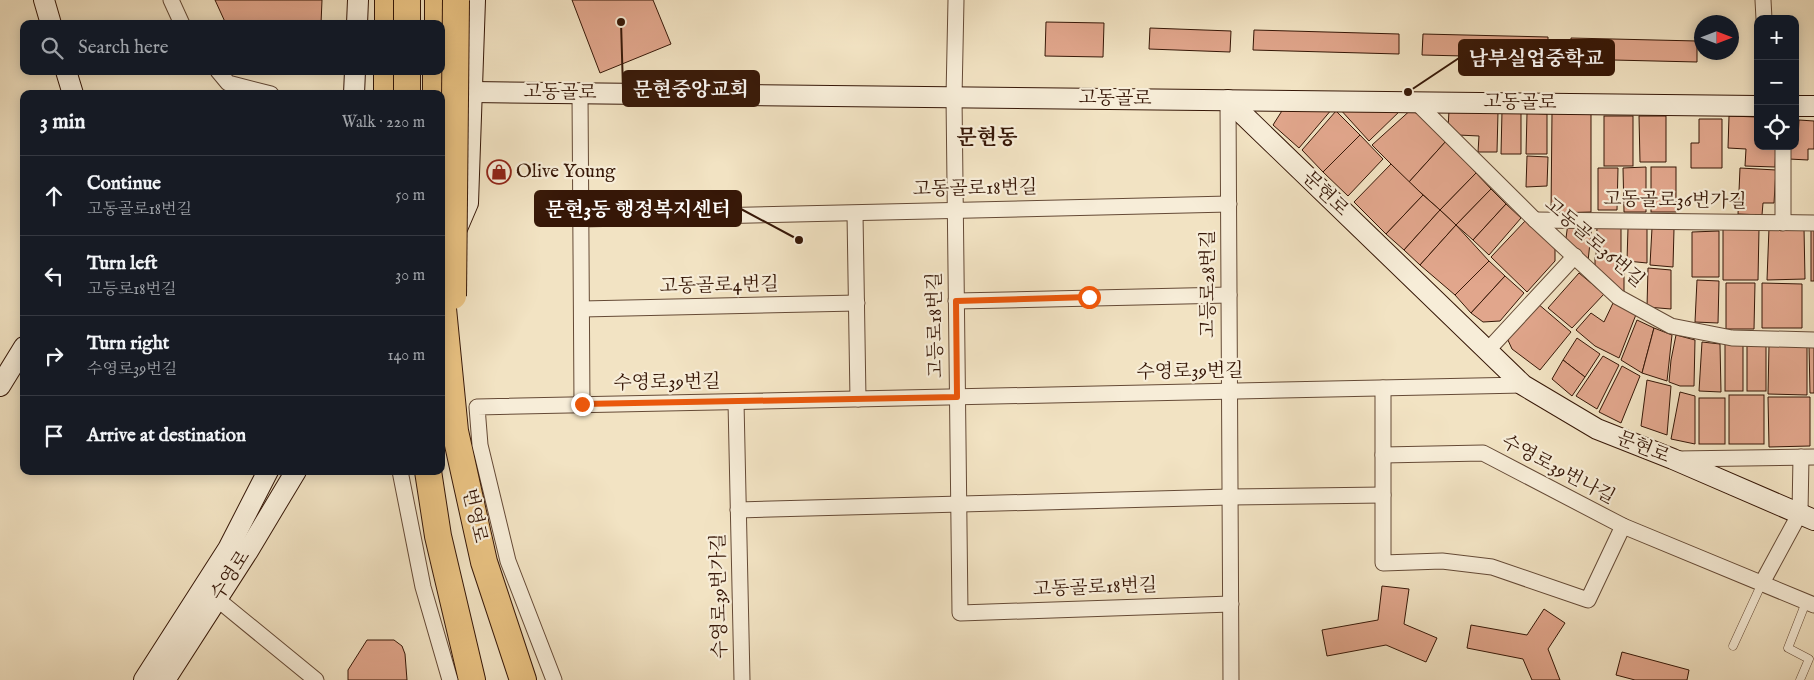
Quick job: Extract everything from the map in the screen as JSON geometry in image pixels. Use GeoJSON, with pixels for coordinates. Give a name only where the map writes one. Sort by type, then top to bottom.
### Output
{"type":"FeatureCollection","features":[{"type":"Feature","properties":{"kind":"highway"},"geometry":{"type":"LineString","coordinates":[[388,0],[388,20]]}},
{"type":"Feature","properties":{"kind":"highway"},"geometry":{"type":"LineString","coordinates":[[407,20],[408,0]]}},
{"type":"Feature","properties":{"kind":"highway"},"geometry":{"type":"LineString","coordinates":[[438,0],[438,20]]}},
{"type":"Feature","properties":{"kind":"highway"},"geometry":{"type":"LineString","coordinates":[[455,431],[453,296],[456,0]]}},
{"type":"Feature","properties":{"kind":"highway"},"geometry":{"type":"LineString","coordinates":[[386,90],[387,75]]}},
{"type":"Feature","properties":{"kind":"highway"},"geometry":{"type":"LineString","coordinates":[[407,75],[407,90]]}},
{"type":"Feature","properties":{"kind":"highway"},"geometry":{"type":"LineString","coordinates":[[436,75],[436,90]]}},
{"type":"Feature","properties":{"kind":"highway","name":"번영로"},"geometry":{"type":"LineString","coordinates":[[445,329],[455,431],[484,562],[523,680]]}},
{"type":"Feature","properties":{"kind":"highway","name":"번영로"},"geometry":{"type":"LineString","coordinates":[[429,475],[438,536],[472,680]]}},
{"type":"Feature","properties":{"kind":"street"},"geometry":{"type":"LineString","coordinates":[[44,0],[50,20]]}},
{"type":"Feature","properties":{"kind":"street"},"geometry":{"type":"LineString","coordinates":[[171,0],[180,20]]}},
{"type":"Feature","properties":{"kind":"street"},"geometry":{"type":"LineString","coordinates":[[357,20],[358,0]]}},
{"type":"Feature","properties":{"kind":"street"},"geometry":{"type":"LineString","coordinates":[[430,20],[431,0]]}},
{"type":"Feature","properties":{"kind":"street"},"geometry":{"type":"LineString","coordinates":[[445,258],[468,203],[474,0]]}},
{"type":"Feature","properties":{"kind":"street","name":"고등로18번길"},"geometry":{"type":"LineString","coordinates":[[956,0],[954,97],[960,613]]}},
{"type":"Feature","properties":{"kind":"street"},"geometry":{"type":"LineString","coordinates":[[1763,0],[1764,15]]}},
{"type":"Feature","properties":{"kind":"street"},"geometry":{"type":"LineString","coordinates":[[67,75],[72,90]]}},
{"type":"Feature","properties":{"kind":"street"},"geometry":{"type":"LineString","coordinates":[[221,75],[228,83],[255,90]]}},
{"type":"Feature","properties":{"kind":"street"},"geometry":{"type":"LineString","coordinates":[[354,90],[355,75]]}},
{"type":"Feature","properties":{"kind":"street"},"geometry":{"type":"LineString","coordinates":[[400,90],[401,75]]}},
{"type":"Feature","properties":{"kind":"street"},"geometry":{"type":"LineString","coordinates":[[424,90],[426,75]]}},
{"type":"Feature","properties":{"kind":"street","name":"고동골로"},"geometry":{"type":"LineString","coordinates":[[472,92],[1754,106]]}},
{"type":"Feature","properties":{"kind":"street"},"geometry":{"type":"LineString","coordinates":[[580,93],[582,404]]}},
{"type":"Feature","properties":{"kind":"street","name":"고등로28번길"},"geometry":{"type":"LineString","coordinates":[[1228,100],[1231,680]]}},
{"type":"Feature","properties":{"kind":"street","name":"문현로"},"geometry":{"type":"LineString","coordinates":[[1228,100],[1523,385],[1597,430],[1673,459],[1807,516]]}},
{"type":"Feature","properties":{"kind":"street","name":"고동골로36번길"},"geometry":{"type":"LineString","coordinates":[[1416,102],[1535,220],[1618,297],[1671,326],[1732,338],[1814,340]]}},
{"type":"Feature","properties":{"kind":"street"},"geometry":{"type":"LineString","coordinates":[[1799,106],[1814,106]]}},
{"type":"Feature","properties":{"kind":"street"},"geometry":{"type":"LineString","coordinates":[[1783,150],[1783,223]]}},
{"type":"Feature","properties":{"kind":"street","name":"고동골로18번길"},"geometry":{"type":"LineString","coordinates":[[855,214],[955,209],[1229,204]]}},
{"type":"Feature","properties":{"kind":"street"},"geometry":{"type":"LineString","coordinates":[[581,218],[855,214],[858,399]]}},
{"type":"Feature","properties":{"kind":"street","name":"고동골로36번가길"},"geometry":{"type":"LineString","coordinates":[[1535,220],[1814,223]]}},
{"type":"Feature","properties":{"kind":"street"},"geometry":{"type":"LineString","coordinates":[[1487,351],[1575,256]]}},
{"type":"Feature","properties":{"kind":"street"},"geometry":{"type":"LineString","coordinates":[[956,301],[1229,295]]}},
{"type":"Feature","properties":{"kind":"street","name":"고동골로4번길"},"geometry":{"type":"LineString","coordinates":[[582,309],[857,303]]}},
{"type":"Feature","properties":{"kind":"street"},"geometry":{"type":"LineString","coordinates":[[0,386],[20,354]]}},
{"type":"Feature","properties":{"kind":"street","name":"수영로39번길"},"geometry":{"type":"LineString","coordinates":[[554,680],[508,561],[480,445],[477,407],[1523,385]]}},
{"type":"Feature","properties":{"kind":"street","name":"수영로39번나길"},"geometry":{"type":"LineString","coordinates":[[1383,388],[1383,563],[1442,561],[1492,567],[1588,600],[1623,526]]}},
{"type":"Feature","properties":{"kind":"street","name":"수영로39번가길"},"geometry":{"type":"LineString","coordinates":[[736,402],[742,680]]}},
{"type":"Feature","properties":{"kind":"street","name":"수영로39번나길"},"geometry":{"type":"LineString","coordinates":[[1383,455],[1483,453],[1623,526],[1810,603]]}},
{"type":"Feature","properties":{"kind":"street"},"geometry":{"type":"LineString","coordinates":[[1673,459],[1807,457],[1807,516],[1762,583]]}},
{"type":"Feature","properties":{"kind":"street","name":"수영로"},"geometry":{"type":"LineString","coordinates":[[144,680],[228,549],[266,475]]}},
{"type":"Feature","properties":{"kind":"street","name":"수영로"},"geometry":{"type":"LineString","coordinates":[[165,680],[248,551],[294,475]]}},
{"type":"Feature","properties":{"kind":"street"},"geometry":{"type":"LineString","coordinates":[[401,475],[424,587],[450,680]]}},
{"type":"Feature","properties":{"kind":"street"},"geometry":{"type":"LineString","coordinates":[[958,506],[1230,497],[1383,495]]}},
{"type":"Feature","properties":{"kind":"street","name":"수영로39번가길"},"geometry":{"type":"LineString","coordinates":[[738,510],[958,506]]}},
{"type":"Feature","properties":{"kind":"street"},"geometry":{"type":"LineString","coordinates":[[217,599],[316,680]]}},
{"type":"Feature","properties":{"kind":"street","name":"고동골로18번길"},"geometry":{"type":"LineString","coordinates":[[960,613],[1231,604]]}},
{"type":"Feature","properties":{"kind":"lane"},"geometry":{"type":"LineString","coordinates":[[1733,646],[1762,583]]}},
{"type":"Feature","properties":{"kind":"lane","name":"수영로39번나길"},"geometry":{"type":"LineString","coordinates":[[1800,680],[1809,659],[1788,648],[1810,603]]}},
{"type":"Feature","properties":{"kind":"building"},"geometry":{"type":"Polygon","coordinates":[[[215,0],[322,0],[321,20],[224,20],[215,0]]]}},
{"type":"Feature","properties":{"kind":"building"},"geometry":{"type":"Polygon","coordinates":[[[572,0],[653,0],[671,44],[600,73],[572,0]]]}},
{"type":"Feature","properties":{"kind":"building"},"geometry":{"type":"Polygon","coordinates":[[[1046,22],[1104,23],[1103,57],[1045,56],[1046,22]]]}},
{"type":"Feature","properties":{"kind":"building"},"geometry":{"type":"Polygon","coordinates":[[[1150,28],[1231,31],[1230,52],[1149,49],[1150,28]]]}},
{"type":"Feature","properties":{"kind":"building"},"geometry":{"type":"Polygon","coordinates":[[[1254,30],[1399,34],[1399,54],[1253,50],[1254,30]]]}},
{"type":"Feature","properties":{"kind":"building"},"geometry":{"type":"Polygon","coordinates":[[[1423,34],[1548,37],[1548,58],[1422,55],[1423,34]]]}},
{"type":"Feature","properties":{"kind":"building"},"geometry":{"type":"Polygon","coordinates":[[[1571,38],[1694,41],[1694,60],[1697,60],[1697,62],[1571,59],[1571,38]]]}},
{"type":"Feature","properties":{"kind":"building"},"geometry":{"type":"Polygon","coordinates":[[[1285,106],[1332,109],[1299,148],[1273,125],[1285,106]]]}},
{"type":"Feature","properties":{"kind":"building"},"geometry":{"type":"Polygon","coordinates":[[[1414,107],[1447,140],[1409,182],[1372,145],[1414,107]]]}},
{"type":"Feature","properties":{"kind":"building"},"geometry":{"type":"Polygon","coordinates":[[[1339,108],[1403,108],[1369,141],[1339,108]]]}},
{"type":"Feature","properties":{"kind":"building"},"geometry":{"type":"Polygon","coordinates":[[[1449,110],[1498,112],[1497,152],[1478,152],[1479,136],[1458,135],[1448,129],[1449,110]]]}},
{"type":"Feature","properties":{"kind":"building"},"geometry":{"type":"Polygon","coordinates":[[[1336,111],[1360,135],[1323,172],[1302,150],[1336,111]]]}},
{"type":"Feature","properties":{"kind":"building"},"geometry":{"type":"Polygon","coordinates":[[[1502,111],[1521,111],[1521,154],[1501,154],[1502,111]]]}},
{"type":"Feature","properties":{"kind":"building"},"geometry":{"type":"Polygon","coordinates":[[[1527,113],[1547,114],[1547,154],[1526,154],[1527,113]]]}},
{"type":"Feature","properties":{"kind":"building"},"geometry":{"type":"Polygon","coordinates":[[[1552,113],[1591,114],[1591,212],[1551,213],[1552,113]]]}},
{"type":"Feature","properties":{"kind":"building"},"geometry":{"type":"Polygon","coordinates":[[[1604,116],[1633,116],[1633,166],[1604,166],[1604,116]]]}},
{"type":"Feature","properties":{"kind":"building"},"geometry":{"type":"Polygon","coordinates":[[[1639,116],[1666,116],[1666,162],[1640,162],[1639,116]]]}},
{"type":"Feature","properties":{"kind":"building"},"geometry":{"type":"Polygon","coordinates":[[[1729,116],[1754,117],[1754,150],[1776,150],[1775,167],[1745,166],[1746,149],[1728,148],[1729,116]]]}},
{"type":"Feature","properties":{"kind":"building"},"geometry":{"type":"Polygon","coordinates":[[[1699,119],[1722,119],[1722,168],[1691,168],[1691,143],[1699,143],[1699,119]]]}},
{"type":"Feature","properties":{"kind":"building"},"geometry":{"type":"Polygon","coordinates":[[[1799,120],[1814,121],[1814,149],[1808,149],[1808,160],[1789,159],[1789,150],[1799,150],[1799,120]]]}},
{"type":"Feature","properties":{"kind":"building"},"geometry":{"type":"Polygon","coordinates":[[[1360,135],[1383,159],[1348,196],[1323,172],[1360,135]]]}},
{"type":"Feature","properties":{"kind":"building"},"geometry":{"type":"Polygon","coordinates":[[[1447,140],[1476,173],[1440,210],[1409,182],[1447,140]]]}},
{"type":"Feature","properties":{"kind":"building"},"geometry":{"type":"Polygon","coordinates":[[[1527,156],[1548,157],[1547,186],[1526,187],[1527,156]]]}},
{"type":"Feature","properties":{"kind":"building"},"geometry":{"type":"Polygon","coordinates":[[[1391,164],[1423,195],[1386,234],[1354,202],[1391,164]]]}},
{"type":"Feature","properties":{"kind":"building"},"geometry":{"type":"Polygon","coordinates":[[[1646,167],[1646,212],[1624,212],[1623,168],[1646,167]]]}},
{"type":"Feature","properties":{"kind":"building"},"geometry":{"type":"Polygon","coordinates":[[[1651,167],[1676,167],[1676,212],[1651,212],[1651,167]]]}},
{"type":"Feature","properties":{"kind":"building"},"geometry":{"type":"Polygon","coordinates":[[[1598,168],[1618,168],[1617,210],[1598,210],[1598,168]]]}},
{"type":"Feature","properties":{"kind":"building"},"geometry":{"type":"Polygon","coordinates":[[[1740,168],[1776,170],[1774,203],[1763,203],[1762,215],[1738,214],[1740,168]]]}},
{"type":"Feature","properties":{"kind":"building"},"geometry":{"type":"Polygon","coordinates":[[[1476,173],[1491,189],[1456,225],[1440,210],[1476,173]]]}},
{"type":"Feature","properties":{"kind":"building"},"geometry":{"type":"Polygon","coordinates":[[[1491,189],[1506,204],[1473,240],[1456,225],[1491,189]]]}},
{"type":"Feature","properties":{"kind":"building"},"geometry":{"type":"Polygon","coordinates":[[[1423,195],[1440,210],[1404,250],[1386,234],[1423,195]]]}},
{"type":"Feature","properties":{"kind":"building"},"geometry":{"type":"Polygon","coordinates":[[[1506,204],[1521,218],[1489,255],[1473,240],[1506,204]]]}},
{"type":"Feature","properties":{"kind":"building"},"geometry":{"type":"Polygon","coordinates":[[[1440,210],[1456,225],[1420,265],[1404,250],[1440,210]]]}},
{"type":"Feature","properties":{"kind":"building"},"geometry":{"type":"Polygon","coordinates":[[[1526,220],[1555,245],[1555,261],[1527,292],[1491,257],[1526,220]]]}},
{"type":"Feature","properties":{"kind":"building"},"geometry":{"type":"Polygon","coordinates":[[[1568,223],[1592,225],[1588,261],[1566,238],[1568,223]]]}},
{"type":"Feature","properties":{"kind":"building"},"geometry":{"type":"Polygon","coordinates":[[[1456,225],[1489,261],[1455,295],[1420,265],[1456,225]]]}},
{"type":"Feature","properties":{"kind":"building"},"geometry":{"type":"Polygon","coordinates":[[[1621,226],[1621,255],[1596,255],[1597,227],[1621,226]]]}},
{"type":"Feature","properties":{"kind":"building"},"geometry":{"type":"Polygon","coordinates":[[[1628,228],[1647,228],[1647,263],[1627,261],[1628,228]]]}},
{"type":"Feature","properties":{"kind":"building"},"geometry":{"type":"Polygon","coordinates":[[[1652,228],[1674,229],[1673,267],[1650,265],[1652,228]]]}},
{"type":"Feature","properties":{"kind":"building"},"geometry":{"type":"Polygon","coordinates":[[[1769,228],[1804,228],[1805,279],[1767,280],[1769,228]]]}},
{"type":"Feature","properties":{"kind":"building"},"geometry":{"type":"Polygon","coordinates":[[[1723,229],[1759,229],[1758,280],[1723,280],[1723,229]]]}},
{"type":"Feature","properties":{"kind":"building"},"geometry":{"type":"Polygon","coordinates":[[[1811,230],[1814,230],[1814,281],[1811,281],[1811,230]]]}},
{"type":"Feature","properties":{"kind":"building"},"geometry":{"type":"Polygon","coordinates":[[[1719,231],[1719,277],[1692,277],[1692,232],[1719,231]]]}},
{"type":"Feature","properties":{"kind":"building"},"geometry":{"type":"Polygon","coordinates":[[[1595,257],[1624,257],[1624,292],[1595,269],[1595,257]]]}},
{"type":"Feature","properties":{"kind":"building"},"geometry":{"type":"Polygon","coordinates":[[[1489,261],[1505,276],[1471,313],[1455,295],[1489,261]]]}},
{"type":"Feature","properties":{"kind":"building"},"geometry":{"type":"Polygon","coordinates":[[[1648,268],[1671,270],[1671,309],[1647,307],[1648,268]]]}},
{"type":"Feature","properties":{"kind":"building"},"geometry":{"type":"Polygon","coordinates":[[[1579,273],[1604,294],[1572,328],[1548,308],[1579,273]]]}},
{"type":"Feature","properties":{"kind":"building"},"geometry":{"type":"Polygon","coordinates":[[[1505,276],[1524,293],[1500,321],[1483,322],[1471,313],[1505,276]]]}},
{"type":"Feature","properties":{"kind":"building"},"geometry":{"type":"Polygon","coordinates":[[[1697,280],[1719,281],[1718,323],[1695,322],[1697,280]]]}},
{"type":"Feature","properties":{"kind":"building"},"geometry":{"type":"Polygon","coordinates":[[[1726,283],[1755,283],[1754,329],[1726,329],[1726,283]]]}},
{"type":"Feature","properties":{"kind":"building"},"geometry":{"type":"Polygon","coordinates":[[[1762,283],[1802,284],[1802,328],[1762,328],[1762,283]]]}},
{"type":"Feature","properties":{"kind":"building"},"geometry":{"type":"Polygon","coordinates":[[[1614,301],[1637,312],[1619,358],[1595,346],[1576,330],[1591,313],[1604,322],[1614,301]]]}},
{"type":"Feature","properties":{"kind":"building"},"geometry":{"type":"Polygon","coordinates":[[[1537,303],[1571,332],[1540,370],[1512,349],[1507,338],[1537,303]]]}},
{"type":"Feature","properties":{"kind":"building"},"geometry":{"type":"Polygon","coordinates":[[[1637,320],[1654,328],[1642,373],[1621,360],[1637,320]]]}},
{"type":"Feature","properties":{"kind":"building"},"geometry":{"type":"Polygon","coordinates":[[[1654,328],[1672,335],[1667,381],[1642,373],[1654,328]]]}},
{"type":"Feature","properties":{"kind":"building"},"geometry":{"type":"Polygon","coordinates":[[[1676,335],[1695,340],[1694,386],[1680,386],[1669,382],[1676,335]]]}},
{"type":"Feature","properties":{"kind":"building"},"geometry":{"type":"Polygon","coordinates":[[[1577,338],[1600,354],[1585,377],[1563,360],[1577,338]]]}},
{"type":"Feature","properties":{"kind":"building"},"geometry":{"type":"Polygon","coordinates":[[[1702,342],[1720,344],[1721,392],[1699,391],[1702,342]]]}},
{"type":"Feature","properties":{"kind":"building"},"geometry":{"type":"Polygon","coordinates":[[[1725,343],[1743,343],[1743,391],[1725,391],[1725,343]]]}},
{"type":"Feature","properties":{"kind":"building"},"geometry":{"type":"Polygon","coordinates":[[[1747,344],[1766,344],[1766,391],[1747,391],[1747,344]]]}},
{"type":"Feature","properties":{"kind":"building"},"geometry":{"type":"Polygon","coordinates":[[[1769,345],[1807,345],[1807,395],[1768,394],[1769,345]]]}},
{"type":"Feature","properties":{"kind":"building"},"geometry":{"type":"Polygon","coordinates":[[[1809,345],[1814,345],[1814,393],[1810,393],[1809,345]]]}},
{"type":"Feature","properties":{"kind":"building"},"geometry":{"type":"Polygon","coordinates":[[[1603,356],[1619,365],[1597,409],[1576,396],[1603,356]]]}},
{"type":"Feature","properties":{"kind":"building"},"geometry":{"type":"Polygon","coordinates":[[[1563,360],[1585,377],[1572,396],[1552,379],[1563,360]]]}},
{"type":"Feature","properties":{"kind":"building"},"geometry":{"type":"Polygon","coordinates":[[[1622,366],[1640,376],[1621,423],[1599,412],[1622,366]]]}},
{"type":"Feature","properties":{"kind":"building"},"geometry":{"type":"Polygon","coordinates":[[[1647,380],[1671,386],[1667,435],[1641,426],[1647,380]]]}},
{"type":"Feature","properties":{"kind":"building"},"geometry":{"type":"Polygon","coordinates":[[[1680,392],[1695,396],[1695,444],[1671,439],[1680,392]]]}},
{"type":"Feature","properties":{"kind":"building"},"geometry":{"type":"Polygon","coordinates":[[[1729,395],[1764,395],[1764,444],[1729,444],[1729,395]]]}},
{"type":"Feature","properties":{"kind":"building"},"geometry":{"type":"Polygon","coordinates":[[[1768,397],[1810,397],[1810,446],[1769,447],[1768,397]]]}},
{"type":"Feature","properties":{"kind":"building"},"geometry":{"type":"Polygon","coordinates":[[[1699,398],[1725,398],[1725,444],[1699,444],[1699,398]]]}},
{"type":"Feature","properties":{"kind":"building"},"geometry":{"type":"Polygon","coordinates":[[[1382,586],[1409,589],[1404,624],[1437,638],[1426,662],[1386,645],[1327,656],[1322,630],[1378,620],[1382,586]]]}},
{"type":"Feature","properties":{"kind":"building"},"geometry":{"type":"Polygon","coordinates":[[[1544,609],[1565,623],[1548,649],[1560,680],[1532,680],[1523,659],[1467,648],[1471,625],[1527,635],[1544,609]]]}},
{"type":"Feature","properties":{"kind":"building"},"geometry":{"type":"Polygon","coordinates":[[[367,640],[394,640],[402,646],[405,654],[407,680],[348,680],[348,670],[367,640]]]}},
{"type":"Feature","properties":{"kind":"building"},"geometry":{"type":"Polygon","coordinates":[[[1622,652],[1689,670],[1687,680],[1635,680],[1616,675],[1622,652]]]}},
{"type":"Feature","properties":{"kind":"place","name":"문현중앙교회"},"geometry":{"type":"Point","coordinates":[621,22]}},
{"type":"Feature","properties":{"kind":"place","name":"남부실업중학교"},"geometry":{"type":"Point","coordinates":[1408,92]}},
{"type":"Feature","properties":{"kind":"place","name":"Olive Young"},"geometry":{"type":"Point","coordinates":[499,172]}},
{"type":"Feature","properties":{"kind":"place","name":"문현3동 행정복지센터"},"geometry":{"type":"Point","coordinates":[799,240]}},
{"type":"Feature","properties":{"kind":"district","name":"문현동"},"geometry":{"type":"Point","coordinates":[987,138]}},
{"type":"Feature","properties":{"kind":"route"},"geometry":{"type":"LineString","coordinates":[[582,404],[957,397],[956,301],[1089,297]]}}]}
